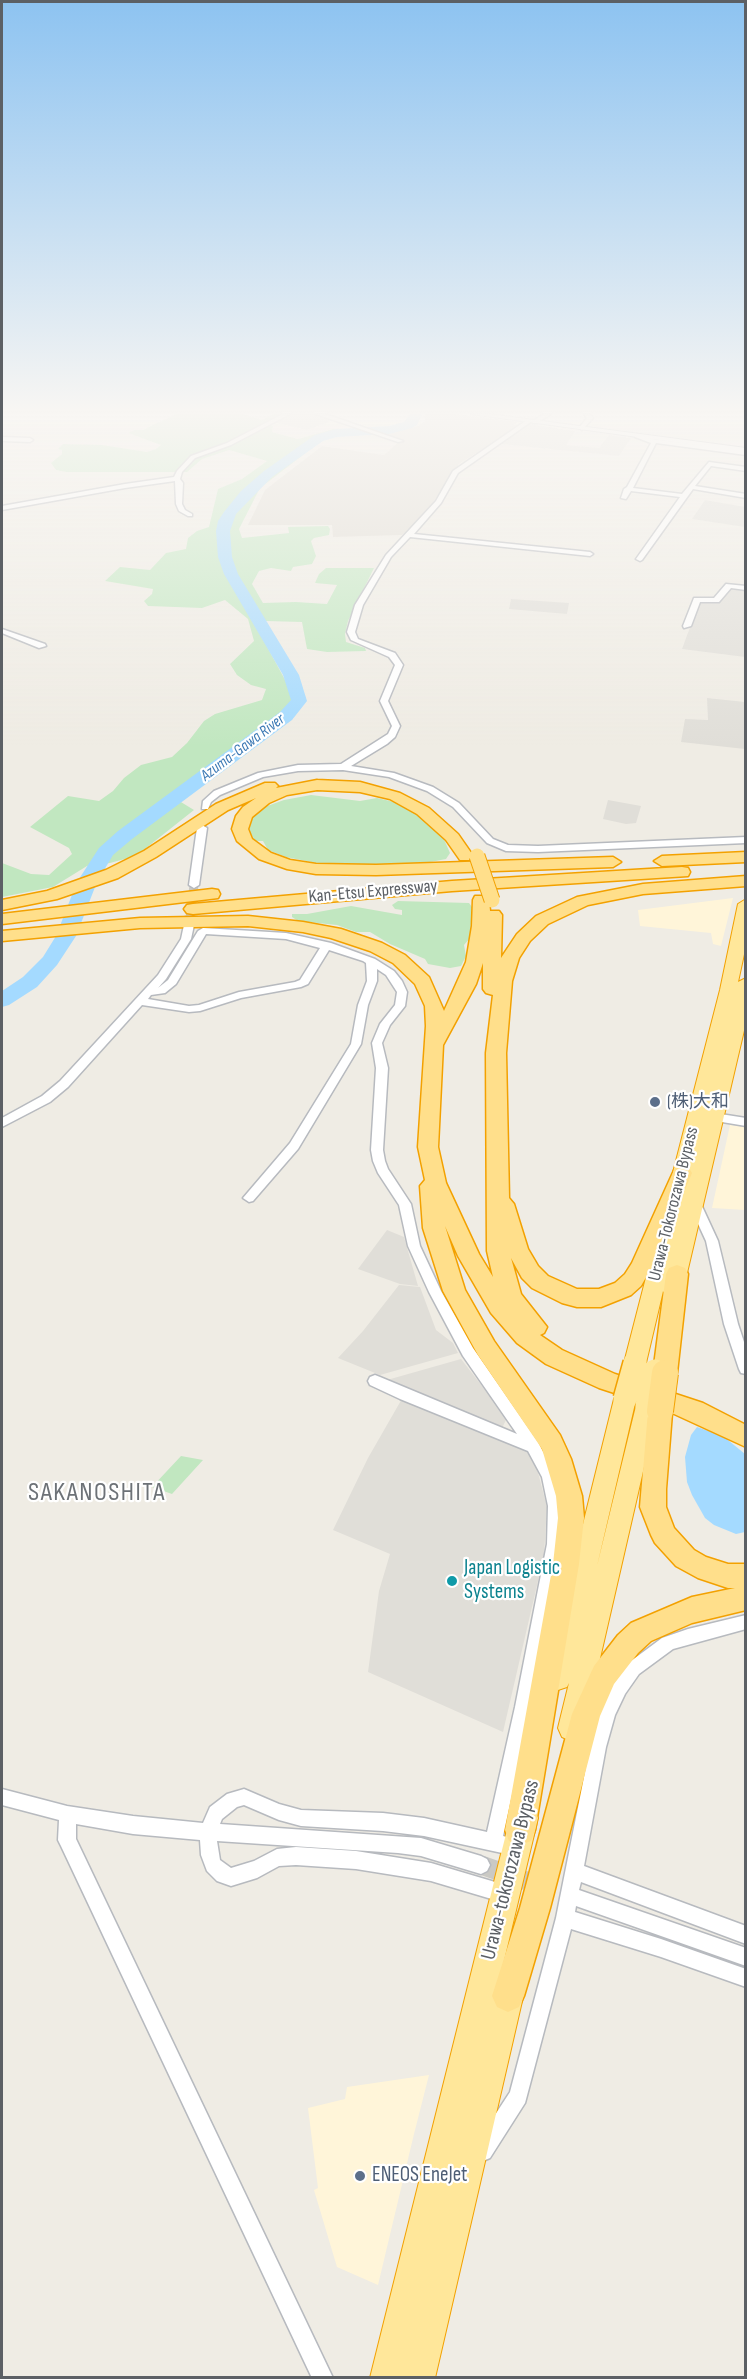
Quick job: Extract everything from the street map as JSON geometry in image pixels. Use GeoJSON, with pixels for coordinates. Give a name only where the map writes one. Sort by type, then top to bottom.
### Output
{"type":"FeatureCollection","features":[{"type":"Feature","properties":{"kind":"highway"},"geometry":{"type":"LineString","coordinates":[[2,905],[51,895],[112,874],[150,854],[238,798],[270,786],[319,778],[371,782],[416,796],[447,817],[464,836],[472,857],[475,877],[486,900],[494,940],[492,991],[496,1053],[499,1189],[496,1233],[501,1267],[511,1296],[530,1321],[557,1344],[582,1357],[696,1398],[746,1421]]}},
{"type":"Feature","properties":{"kind":"highway"},"geometry":{"type":"LineString","coordinates":[[472,857],[423,811],[395,796],[360,787],[317,785],[283,791],[263,800],[249,810],[244,816],[240,829],[245,841],[265,856],[286,864],[316,869],[376,870],[636,862]]}},
{"type":"Feature","properties":{"kind":"highway","name":"Kan-Etsu Expressway"},"geometry":{"type":"LineString","coordinates":[[96,917],[335,881],[746,857]]}},
{"type":"Feature","properties":{"kind":"highway","name":"Kan-Etsu Expressway"},"geometry":{"type":"LineString","coordinates":[[96,917],[336,895],[566,878],[746,870]]}},
{"type":"Feature","properties":{"kind":"highway"},"geometry":{"type":"LineString","coordinates":[[496,1053],[503,981],[508,963],[523,938],[542,920],[568,906],[598,896],[654,888],[746,881]]}},
{"type":"Feature","properties":{"kind":"highway"},"geometry":{"type":"LineString","coordinates":[[432,1064],[439,1037],[475,962],[486,900]]}},
{"type":"Feature","properties":{"kind":"highway","name":"Urawa-Tokorozawa Bypass"},"geometry":{"type":"LineString","coordinates":[[652,1369],[682,1173],[728,990],[746,904]]}},
{"type":"Feature","properties":{"kind":"highway"},"geometry":{"type":"LineString","coordinates":[[2,934],[44,923],[96,917],[172,921],[248,921],[320,930],[376,947],[408,966],[428,988],[435,1015],[428,1147],[434,1228],[454,1291],[480,1339],[551,1442],[559,1459],[569,1496],[571,1518],[567,1556],[510,1840]]}},
{"type":"Feature","properties":{"kind":"highway"},"geometry":{"type":"LineString","coordinates":[[2,919],[44,923]]}},
{"type":"Feature","properties":{"kind":"highway","name":"Urawa-Tokorozawa Bypass"},"geometry":{"type":"LineString","coordinates":[[677,1274],[746,983]]}},
{"type":"Feature","properties":{"kind":"highway"},"geometry":{"type":"LineString","coordinates":[[428,1147],[436,1183],[469,1256],[499,1306],[525,1336],[547,1353],[572,1366],[693,1410],[746,1437]]}},
{"type":"Feature","properties":{"kind":"highway"},"geometry":{"type":"LineString","coordinates":[[499,1189],[517,1250],[530,1272],[540,1282],[562,1294],[589,1299],[613,1294],[633,1280],[650,1248],[682,1173]]}},
{"type":"Feature","properties":{"kind":"highway"},"geometry":{"type":"LineString","coordinates":[[677,1274],[644,1405],[653,1507],[664,1536],[685,1558],[698,1566],[729,1576],[746,1576]]}},
{"type":"Feature","properties":{"kind":"highway","name":"Urawa-tokorozawa Bypass"},"geometry":{"type":"LineString","coordinates":[[418,2378],[652,1369]]}},
{"type":"Feature","properties":{"kind":"highway","name":"Urawa-tokorozawa Bypass"},"geometry":{"type":"LineString","coordinates":[[387,2378],[505,1894],[510,1840],[644,1405]]}},
{"type":"Feature","properties":{"kind":"highway"},"geometry":{"type":"LineString","coordinates":[[508,1996],[535,1908],[583,1723],[594,1693],[604,1675],[628,1644],[641,1632],[692,1610],[746,1598]]}},
{"type":"Feature","properties":{"kind":"street"},"geometry":{"type":"LineString","coordinates":[[343,767],[384,742],[395,730],[396,726],[384,701],[399,665],[392,655],[358,643],[351,632],[359,606],[378,571],[408,535],[420,525]]}},
{"type":"Feature","properties":{"kind":"street"},"geometry":{"type":"LineString","coordinates":[[640,559],[664,525]]}},
{"type":"Feature","properties":{"kind":"street"},"geometry":{"type":"LineString","coordinates":[[408,535],[590,554]]}},
{"type":"Feature","properties":{"kind":"street"},"geometry":{"type":"LineString","coordinates":[[687,626],[697,600],[716,600],[729,586],[746,588]]}},
{"type":"Feature","properties":{"kind":"street"},"geometry":{"type":"LineString","coordinates":[[2,631],[42,646]]}},
{"type":"Feature","properties":{"kind":"street"},"geometry":{"type":"LineString","coordinates":[[205,807],[207,801],[217,793],[261,775],[298,768],[343,767],[391,775],[430,789],[456,805],[490,841],[506,848],[538,849],[746,840]]}},
{"type":"Feature","properties":{"kind":"street"},"geometry":{"type":"LineString","coordinates":[[194,885],[202,828]]}},
{"type":"Feature","properties":{"kind":"street"},"geometry":{"type":"LineString","coordinates":[[2,1124],[46,1099],[64,1084],[148,992],[177,955],[186,939],[189,925]]}},
{"type":"Feature","properties":{"kind":"street"},"geometry":{"type":"LineString","coordinates":[[148,992],[160,991],[172,982],[203,931],[255,932],[327,945],[371,961],[390,973],[397,981],[403,1000],[380,1033],[377,1043],[382,1068],[377,1149],[379,1161],[382,1170],[405,1204],[414,1246],[455,1331],[479,1371],[533,1446],[549,1477],[555,1506],[554,1544],[523,1707],[510,1840],[383,1822],[301,1818],[268,1808],[244,1797],[233,1800],[216,1813],[208,1832],[213,1865],[223,1875],[231,1877],[257,1869],[277,1858],[308,1857],[379,1862],[413,1868],[505,1894]]}},
{"type":"Feature","properties":{"kind":"street"},"geometry":{"type":"LineString","coordinates":[[139,1001],[189,1009],[200,1008],[239,995],[297,985],[304,982],[327,945]]}},
{"type":"Feature","properties":{"kind":"street"},"geometry":{"type":"LineString","coordinates":[[249,1198],[294,1146],[356,1044],[363,1005],[372,981],[371,961]]}},
{"type":"Feature","properties":{"kind":"street"},"geometry":{"type":"LineString","coordinates":[[714,1117],[746,1122]]}},
{"type":"Feature","properties":{"kind":"street"},"geometry":{"type":"LineString","coordinates":[[693,1201],[712,1241],[731,1324],[746,1369]]}},
{"type":"Feature","properties":{"kind":"street"},"geometry":{"type":"LineString","coordinates":[[375,1381],[533,1446]]}},
{"type":"Feature","properties":{"kind":"street"},"geometry":{"type":"LineString","coordinates":[[464,2180],[518,2096],[565,1918],[598,1747],[607,1714],[619,1689],[633,1669],[668,1643],[746,1622]]}},
{"type":"Feature","properties":{"kind":"street"},"geometry":{"type":"LineString","coordinates":[[2,1797],[67,1815],[208,1832],[421,1847],[481,1865]]}},
{"type":"Feature","properties":{"kind":"street"},"geometry":{"type":"LineString","coordinates":[[67,1815],[67,1840],[322,2378]]}},
{"type":"Feature","properties":{"kind":"street"},"geometry":{"type":"LineString","coordinates":[[574,1871],[746,1935]]}},
{"type":"Feature","properties":{"kind":"street"},"geometry":{"type":"LineString","coordinates":[[577,1898],[746,1957]]}},
{"type":"Feature","properties":{"kind":"street"},"geometry":{"type":"LineString","coordinates":[[565,1918],[671,1951],[746,1978]]}},
{"type":"Feature","properties":{"kind":"shaded area"},"geometry":{"type":"Polygon","coordinates":[[[332,525],[413,525],[402,535],[333,537],[332,525]]]}},
{"type":"Feature","properties":{"kind":"shaded area"},"geometry":{"type":"Polygon","coordinates":[[[731,588],[745,590],[745,657],[682,649],[700,600],[718,601],[731,588]]]}},
{"type":"Feature","properties":{"kind":"shaded area"},"geometry":{"type":"Polygon","coordinates":[[[511,599],[569,603],[567,614],[509,609],[511,599]]]}},
{"type":"Feature","properties":{"kind":"shaded area"},"geometry":{"type":"Polygon","coordinates":[[[707,698],[745,702],[745,749],[681,742],[685,719],[708,720],[707,698]]]}},
{"type":"Feature","properties":{"kind":"shaded area"},"geometry":{"type":"Polygon","coordinates":[[[608,800],[641,806],[636,823],[626,824],[603,819],[608,800]]]}},
{"type":"Feature","properties":{"kind":"shaded area"},"geometry":{"type":"Polygon","coordinates":[[[733,898],[721,946],[713,944],[711,933],[640,926],[638,910],[733,898]]]}},
{"type":"Feature","properties":{"kind":"shaded area"},"geometry":{"type":"Polygon","coordinates":[[[730,1125],[745,1127],[745,1210],[712,1208],[730,1125]]]}},
{"type":"Feature","properties":{"kind":"shaded area"},"geometry":{"type":"Polygon","coordinates":[[[387,1230],[404,1237],[418,1286],[400,1284],[358,1269],[387,1230]]]}},
{"type":"Feature","properties":{"kind":"shaded area"},"geometry":{"type":"Polygon","coordinates":[[[399,1285],[420,1287],[436,1330],[453,1343],[458,1353],[380,1375],[338,1358],[363,1331],[399,1285]]]}},
{"type":"Feature","properties":{"kind":"shaded area"},"geometry":{"type":"Polygon","coordinates":[[[461,1359],[507,1418],[502,1428],[417,1395],[387,1380],[461,1359]]]}},
{"type":"Feature","properties":{"kind":"shaded area"},"geometry":{"type":"Polygon","coordinates":[[[403,1397],[526,1446],[536,1465],[547,1507],[544,1555],[503,1732],[368,1672],[379,1591],[390,1554],[333,1530],[368,1458],[403,1397]]]}},
{"type":"Feature","properties":{"kind":"shaded area","name":"ENEOS EneJet"},"geometry":{"type":"Polygon","coordinates":[[[429,2075],[378,2285],[337,2267],[314,2190],[318,2188],[308,2108],[345,2099],[347,2087],[429,2075]]]}},
{"type":"Feature","properties":{"kind":"green space"},"geometry":{"type":"Polygon","coordinates":[[[209,525],[241,525],[239,529],[242,538],[289,533],[288,527],[328,526],[329,535],[314,538],[311,541],[316,556],[312,564],[293,567],[291,571],[271,568],[259,571],[252,584],[263,603],[327,604],[337,585],[315,583],[319,574],[326,568],[374,568],[348,621],[345,634],[346,642],[365,648],[366,651],[327,652],[307,649],[302,622],[266,621],[264,641],[296,700],[285,713],[171,796],[194,810],[136,856],[87,866],[53,887],[2,897],[2,863],[31,874],[49,875],[72,854],[69,848],[30,827],[68,796],[99,801],[141,765],[172,757],[187,743],[204,721],[215,714],[262,700],[266,689],[251,685],[237,675],[230,664],[254,641],[248,619],[225,600],[202,608],[148,606],[144,601],[152,594],[153,589],[105,581],[120,567],[150,570],[166,553],[186,549],[188,538],[197,531],[209,525]]]}},
{"type":"Feature","properties":{"kind":"green space"},"geometry":{"type":"Polygon","coordinates":[[[311,795],[360,801],[377,798],[403,804],[416,812],[443,837],[450,853],[446,859],[425,863],[363,866],[321,864],[286,857],[268,850],[263,841],[255,841],[248,829],[250,820],[259,809],[284,800],[311,795]]]}},
{"type":"Feature","properties":{"kind":"green space"},"geometry":{"type":"Polygon","coordinates":[[[398,901],[469,903],[472,907],[470,938],[464,945],[466,956],[461,966],[450,968],[428,964],[425,959],[390,944],[370,932],[356,932],[337,925],[298,921],[292,917],[292,914],[307,914],[351,906],[402,915],[402,910],[395,909],[392,905],[398,901]]]}},
{"type":"Feature","properties":{"kind":"green space"},"geometry":{"type":"Polygon","coordinates":[[[181,1456],[203,1460],[172,1494],[152,1487],[181,1456]]]}},
{"type":"Feature","properties":{"kind":"water"},"geometry":{"type":"Polygon","coordinates":[[[697,1427],[723,1436],[745,1454],[745,1532],[736,1534],[714,1525],[705,1518],[692,1495],[687,1482],[685,1457],[691,1435],[697,1427]]]}},
{"type":"Feature","properties":{"kind":"waterway","name":"Azuma-Gawa River"},"geometry":{"type":"LineString","coordinates":[[2,1000],[30,982],[50,961],[66,936],[87,882],[106,852],[125,835],[286,716],[299,701],[291,675],[231,574],[225,557],[224,525]]}},
{"type":"Feature","properties":{"kind":"tunnel"},"geometry":{"type":"LineString","coordinates":[[190,918],[194,885]]}},
{"type":"Feature","properties":{"kind":"tunnel"},"geometry":{"type":"LineString","coordinates":[[189,925],[190,916]]}},
{"type":"Feature","properties":{"kind":"tunnel"},"geometry":{"type":"LineString","coordinates":[[481,1865],[575,1898]]}},
{"type":"Feature","properties":{"kind":"place","name":"(株)大和"},"geometry":{"type":"Point","coordinates":[655,1102]}},
{"type":"Feature","properties":{"kind":"place","name":"Japan Logistic Systems"},"geometry":{"type":"Point","coordinates":[452,1581]}},
{"type":"Feature","properties":{"kind":"place","name":"ENEOS EneJet"},"geometry":{"type":"Point","coordinates":[360,2176]}},
{"type":"Feature","properties":{"kind":"district","name":"SAKANOSHITA"},"geometry":{"type":"Point","coordinates":[97,1493]}}]}
